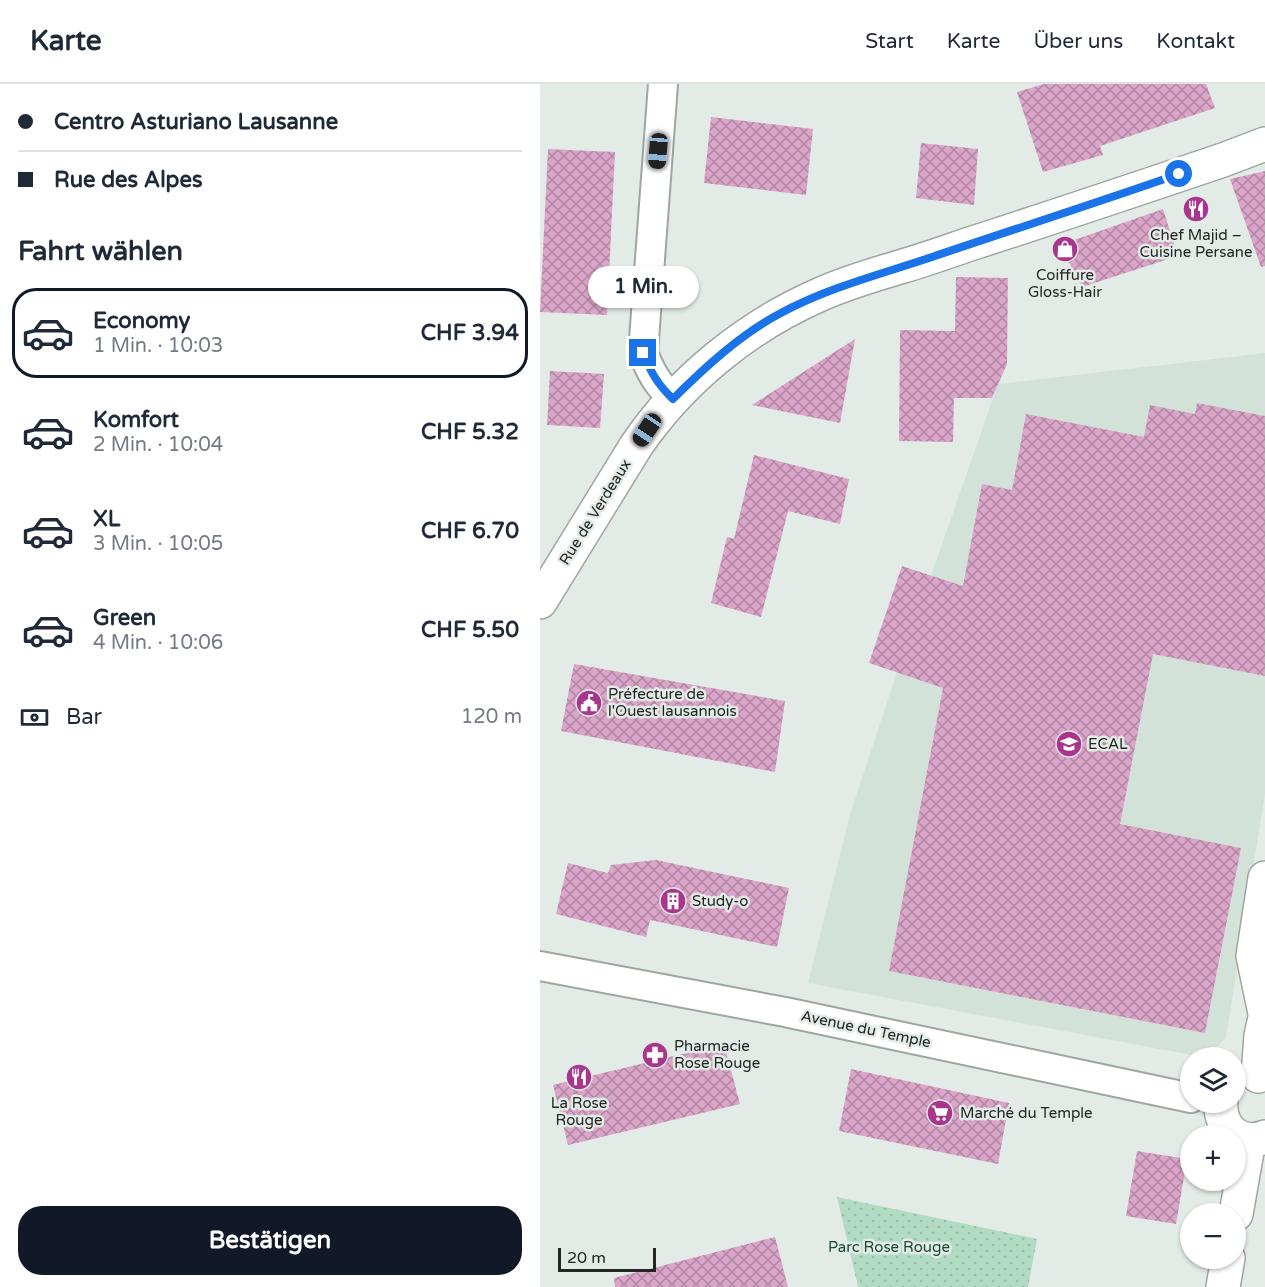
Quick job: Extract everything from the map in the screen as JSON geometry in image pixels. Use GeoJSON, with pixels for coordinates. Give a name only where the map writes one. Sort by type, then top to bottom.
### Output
{"type":"FeatureCollection","features":[{"type":"Feature","properties":{"kind":"street"},"geometry":{"type":"LineString","coordinates":[[663,84],[643,353],[651,373],[661,388],[673,399]]}},
{"type":"Feature","properties":{"kind":"street","name":"Rue de Verdeaux"},"geometry":{"type":"LineString","coordinates":[[540,602],[647,430],[695,377],[736,342],[778,314],[820,294],[860,279],[1223,160],[1265,144]]}},
{"type":"Feature","properties":{"kind":"street"},"geometry":{"type":"LineString","coordinates":[[1265,878],[1254,956],[1265,1013]]}},
{"type":"Feature","properties":{"kind":"street","name":"Avenue du Temple"},"geometry":{"type":"LineString","coordinates":[[540,966],[1180,1083]]}},
{"type":"Feature","properties":{"kind":"street"},"geometry":{"type":"LineString","coordinates":[[1246,1063],[1261,1035],[1265,1018]]}},
{"type":"Feature","properties":{"kind":"street"},"geometry":{"type":"LineString","coordinates":[[1221,1113],[1224,1123],[1239,1137],[1257,1139],[1239,1203]]}},
{"type":"Feature","properties":{"kind":"street"},"geometry":{"type":"LineString","coordinates":[[1223,1287],[1226,1269]]}},
{"type":"Feature","properties":{"kind":"shaded area","name":"ECAL"},"geometry":{"type":"Polygon","coordinates":[[[1265,353],[1265,794],[1226,1038],[1217,1047],[1180,1047],[1180,1053],[808,983],[850,815],[998,384],[1265,353]]]}},
{"type":"Feature","properties":{"kind":"green space","name":"Parc Rose Rouge"},"geometry":{"type":"Polygon","coordinates":[[[837,1197],[1037,1239],[1028,1287],[858,1287],[837,1197]]]}},
{"type":"Feature","properties":{"kind":"building"},"geometry":{"type":"Polygon","coordinates":[[[1044,84],[1206,84],[1215,108],[1100,146],[1103,155],[1043,172],[1017,92],[1044,84]]]}},
{"type":"Feature","properties":{"kind":"building"},"geometry":{"type":"Polygon","coordinates":[[[711,117],[813,129],[806,195],[704,183],[711,117]]]}},
{"type":"Feature","properties":{"kind":"building"},"geometry":{"type":"Polygon","coordinates":[[[921,143],[978,149],[974,205],[916,198],[921,143]]]}},
{"type":"Feature","properties":{"kind":"building"},"geometry":{"type":"Polygon","coordinates":[[[548,149],[615,152],[607,315],[540,312],[548,149]]]}},
{"type":"Feature","properties":{"kind":"building"},"geometry":{"type":"Polygon","coordinates":[[[1265,171],[1265,266],[1261,267],[1230,179],[1265,171]]]}},
{"type":"Feature","properties":{"kind":"building"},"geometry":{"type":"Polygon","coordinates":[[[1163,209],[1178,256],[1082,287],[1060,245],[1163,209]]]}},
{"type":"Feature","properties":{"kind":"building"},"geometry":{"type":"Polygon","coordinates":[[[956,277],[1008,278],[1007,364],[992,398],[954,398],[953,442],[899,441],[900,330],[955,331],[956,277]]]}},
{"type":"Feature","properties":{"kind":"building"},"geometry":{"type":"Polygon","coordinates":[[[855,339],[840,423],[752,405],[855,339]]]}},
{"type":"Feature","properties":{"kind":"building"},"geometry":{"type":"Polygon","coordinates":[[[550,371],[604,374],[600,428],[547,425],[550,371]]]}},
{"type":"Feature","properties":{"kind":"building","name":"ECAL"},"geometry":{"type":"Polygon","coordinates":[[[1197,403],[1265,416],[1265,676],[1153,654],[1120,824],[1241,848],[1205,1033],[889,971],[943,688],[869,663],[902,566],[963,586],[982,484],[1012,490],[1026,414],[1144,437],[1150,405],[1195,414],[1197,403]]]}},
{"type":"Feature","properties":{"kind":"building"},"geometry":{"type":"Polygon","coordinates":[[[754,455],[849,479],[840,524],[788,511],[761,617],[711,603],[727,537],[734,539],[754,455]]]}},
{"type":"Feature","properties":{"kind":"building"},"geometry":{"type":"Polygon","coordinates":[[[574,664],[785,701],[775,772],[561,731],[574,664]]]}},
{"type":"Feature","properties":{"kind":"building","name":"Study-o"},"geometry":{"type":"Polygon","coordinates":[[[656,860],[789,888],[777,947],[650,920],[646,937],[556,914],[568,863],[608,873],[611,865],[656,860]]]}},
{"type":"Feature","properties":{"kind":"building"},"geometry":{"type":"Polygon","coordinates":[[[724,1044],[740,1104],[568,1145],[553,1085],[724,1044]]]}},
{"type":"Feature","properties":{"kind":"building"},"geometry":{"type":"Polygon","coordinates":[[[851,1069],[1009,1103],[998,1164],[839,1131],[851,1069]]]}},
{"type":"Feature","properties":{"kind":"building"},"geometry":{"type":"Polygon","coordinates":[[[1137,1151],[1180,1158],[1182,1191],[1176,1224],[1126,1216],[1137,1151]]]}},
{"type":"Feature","properties":{"kind":"building"},"geometry":{"type":"Polygon","coordinates":[[[775,1237],[788,1287],[615,1287],[614,1278],[775,1237]]]}},
{"type":"Feature","properties":{"kind":"place","name":"Chef Majid – Cuisine Persane"},"geometry":{"type":"Point","coordinates":[1196,209]}},
{"type":"Feature","properties":{"kind":"place","name":"Coiffure Gloss-Hair"},"geometry":{"type":"Point","coordinates":[1065,249]}},
{"type":"Feature","properties":{"kind":"place","name":"Préfecture de l'Ouest lausannois"},"geometry":{"type":"Point","coordinates":[589,703]}},
{"type":"Feature","properties":{"kind":"place","name":"ECAL"},"geometry":{"type":"Point","coordinates":[1069,744]}},
{"type":"Feature","properties":{"kind":"place","name":"Study-o"},"geometry":{"type":"Point","coordinates":[673,901]}},
{"type":"Feature","properties":{"kind":"place","name":"Pharmacie Rose Rouge"},"geometry":{"type":"Point","coordinates":[655,1055]}},
{"type":"Feature","properties":{"kind":"place","name":"La Rose Rouge"},"geometry":{"type":"Point","coordinates":[579,1077]}},
{"type":"Feature","properties":{"kind":"place","name":"Marché du Temple"},"geometry":{"type":"Point","coordinates":[940,1113]}},
{"type":"Feature","properties":{"kind":"route"},"geometry":{"type":"LineString","coordinates":[[643,353],[651,373],[661,388],[673,399],[736,342],[778,314],[820,294],[1179,174]]}}]}
